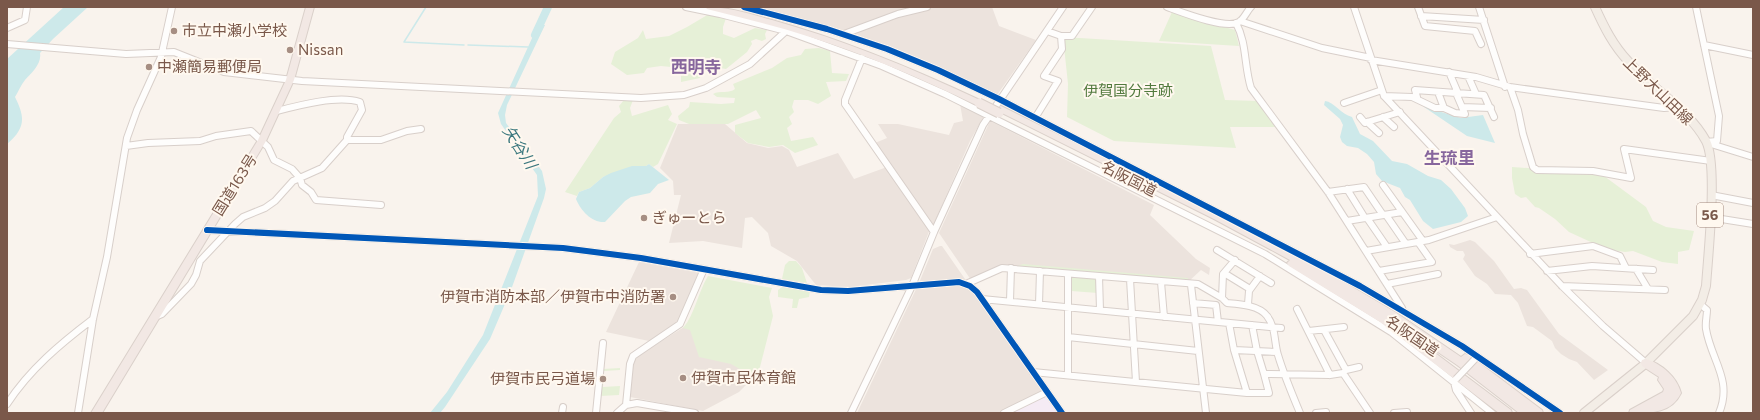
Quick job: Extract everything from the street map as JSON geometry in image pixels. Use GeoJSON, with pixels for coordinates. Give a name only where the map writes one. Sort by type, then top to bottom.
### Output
{"type":"FeatureCollection","features":[{"type":"Feature","properties":{"kind":"highway","name":"国道163号"},"geometry":{"type":"LineString","coordinates":[[96,413],[262,141],[278,111],[290,80],[310,7]]}},
{"type":"Feature","properties":{"kind":"highway","name":"名阪国道"},"geometry":{"type":"LineString","coordinates":[[710,7],[786,26],[850,47],[980,101]]}},
{"type":"Feature","properties":{"kind":"highway","name":"名阪国道"},"geometry":{"type":"LineString","coordinates":[[727,7],[811,30],[875,51],[918,70],[1262,240],[1346,286],[1434,344],[1527,413]]}},
{"type":"Feature","properties":{"kind":"highway","name":"名阪国道"},"geometry":{"type":"LineString","coordinates":[[1000,111],[1290,261],[1341,290],[1402,328],[1459,368],[1517,413]]}},
{"type":"Feature","properties":{"kind":"highway"},"geometry":{"type":"LineString","coordinates":[[1290,261],[1389,323],[1507,413]]}},
{"type":"Feature","properties":{"kind":"highway"},"geometry":{"type":"LineString","coordinates":[[1346,286],[1388,309],[1438,340],[1490,376],[1538,413]]}},
{"type":"Feature","properties":{"kind":"highway"},"geometry":{"type":"LineString","coordinates":[[1634,413],[1663,398],[1669,391],[1665,382],[1645,363]]}},
{"type":"Feature","properties":{"kind":"highway"},"geometry":{"type":"LineString","coordinates":[[1645,363],[1670,381],[1676,393],[1672,399],[1646,413]]}},
{"type":"Feature","properties":{"kind":"main road","name":"上野大山田線"},"geometry":{"type":"LineString","coordinates":[[1584,413],[1645,363],[1693,316],[1700,304],[1706,286],[1711,195],[1711,161],[1706,142],[1691,121],[1628,62],[1608,36],[1595,7]]}},
{"type":"Feature","properties":{"kind":"street"},"geometry":{"type":"LineString","coordinates":[[7,28],[24,22],[28,15],[27,7]]}},
{"type":"Feature","properties":{"kind":"street"},"geometry":{"type":"LineString","coordinates":[[78,413],[93,319],[107,257],[126,146],[130,129],[162,53],[172,7]]}},
{"type":"Feature","properties":{"kind":"street"},"geometry":{"type":"LineString","coordinates":[[686,7],[733,16],[834,46],[918,81],[1265,254],[1391,332],[1455,380],[1492,413]]}},
{"type":"Feature","properties":{"kind":"street"},"geometry":{"type":"LineString","coordinates":[[744,7],[843,35],[908,58],[999,100],[1124,165],[1212,208],[1403,309],[1560,413]]}},
{"type":"Feature","properties":{"kind":"street"},"geometry":{"type":"LineString","coordinates":[[843,35],[898,14],[927,7]]}},
{"type":"Feature","properties":{"kind":"street"},"geometry":{"type":"LineString","coordinates":[[851,413],[912,286],[934,232],[983,125],[1063,7]]}},
{"type":"Feature","properties":{"kind":"street"},"geometry":{"type":"LineString","coordinates":[[1047,31],[1060,36],[1072,36],[1092,7]]}},
{"type":"Feature","properties":{"kind":"street"},"geometry":{"type":"LineString","coordinates":[[1167,7],[1220,22],[1238,22],[1322,48],[1371,59],[1468,76],[1507,87],[1664,108],[1677,107]]}},
{"type":"Feature","properties":{"kind":"street"},"geometry":{"type":"LineString","coordinates":[[1238,22],[1251,7]]}},
{"type":"Feature","properties":{"kind":"street"},"geometry":{"type":"LineString","coordinates":[[1354,7],[1383,93],[1530,254],[1609,332],[1645,363]]}},
{"type":"Feature","properties":{"kind":"street"},"geometry":{"type":"LineString","coordinates":[[1418,7],[1425,26],[1475,31],[1481,44]]}},
{"type":"Feature","properties":{"kind":"street"},"geometry":{"type":"LineString","coordinates":[[1479,7],[1507,87],[1518,110],[1523,134],[1534,167],[1537,170],[1593,171],[1631,178],[1624,149],[1711,161]]}},
{"type":"Feature","properties":{"kind":"street"},"geometry":{"type":"LineString","coordinates":[[1696,7],[1719,116],[1717,141],[1706,142]]}},
{"type":"Feature","properties":{"kind":"street"},"geometry":{"type":"LineString","coordinates":[[1421,16],[1484,20]]}},
{"type":"Feature","properties":{"kind":"street"},"geometry":{"type":"LineString","coordinates":[[1238,22],[1244,45],[1247,79],[1251,88],[1328,192],[1403,309]]}},
{"type":"Feature","properties":{"kind":"street"},"geometry":{"type":"LineString","coordinates":[[8,44],[133,55],[174,52],[224,72],[290,80],[641,98],[684,95],[706,88],[750,64],[786,31]]}},
{"type":"Feature","properties":{"kind":"street"},"geometry":{"type":"LineString","coordinates":[[1035,118],[1058,81],[1044,76],[1062,49],[1060,36]]}},
{"type":"Feature","properties":{"kind":"street"},"geometry":{"type":"LineString","coordinates":[[1704,45],[1753,55]]}},
{"type":"Feature","properties":{"kind":"street"},"geometry":{"type":"LineString","coordinates":[[862,58],[855,72],[845,104],[934,232]]}},
{"type":"Feature","properties":{"kind":"street"},"geometry":{"type":"LineString","coordinates":[[1344,103],[1383,93],[1412,97],[1435,108],[1444,108],[1455,113],[1465,114],[1449,72]]}},
{"type":"Feature","properties":{"kind":"street"},"geometry":{"type":"LineString","coordinates":[[1468,76],[1476,94]]}},
{"type":"Feature","properties":{"kind":"street"},"geometry":{"type":"LineString","coordinates":[[1412,97],[1417,97],[1415,90],[1484,95],[1494,117]]}},
{"type":"Feature","properties":{"kind":"street"},"geometry":{"type":"LineString","coordinates":[[1438,92],[1444,108]]}},
{"type":"Feature","properties":{"kind":"street"},"geometry":{"type":"LineString","coordinates":[[154,318],[162,314],[192,284],[200,261],[228,230],[243,217],[265,208],[275,201],[289,185],[322,168],[348,140],[347,137],[362,110],[360,102],[356,100],[305,103],[278,111]]}},
{"type":"Feature","properties":{"kind":"street"},"geometry":{"type":"LineString","coordinates":[[1462,107],[1491,108]]}},
{"type":"Feature","properties":{"kind":"street"},"geometry":{"type":"LineString","coordinates":[[1367,122],[1400,112]]}},
{"type":"Feature","properties":{"kind":"street"},"geometry":{"type":"LineString","coordinates":[[1360,117],[1379,133]]}},
{"type":"Feature","properties":{"kind":"street"},"geometry":{"type":"LineString","coordinates":[[1383,117],[1394,127]]}},
{"type":"Feature","properties":{"kind":"street"},"geometry":{"type":"LineString","coordinates":[[348,140],[384,140],[412,128],[421,129]]}},
{"type":"Feature","properties":{"kind":"street"},"geometry":{"type":"LineString","coordinates":[[126,146],[148,143],[200,141],[216,136],[251,132],[270,150],[272,158],[292,169],[300,178],[302,185],[311,192],[316,200],[381,205]]}},
{"type":"Feature","properties":{"kind":"street"},"geometry":{"type":"LineString","coordinates":[[1706,142],[1753,157]]}},
{"type":"Feature","properties":{"kind":"street"},"geometry":{"type":"LineString","coordinates":[[1379,271],[1432,262],[1402,212],[1383,185]]}},
{"type":"Feature","properties":{"kind":"street"},"geometry":{"type":"LineString","coordinates":[[1328,192],[1364,187],[1406,244]]}},
{"type":"Feature","properties":{"kind":"street"},"geometry":{"type":"LineString","coordinates":[[1347,189],[1387,247]]}},
{"type":"Feature","properties":{"kind":"street"},"geometry":{"type":"LineString","coordinates":[[1711,195],[1753,203]]}},
{"type":"Feature","properties":{"kind":"street"},"geometry":{"type":"LineString","coordinates":[[1347,221],[1402,212]]}},
{"type":"Feature","properties":{"kind":"street"},"geometry":{"type":"LineString","coordinates":[[1366,251],[1420,241],[1497,217]]}},
{"type":"Feature","properties":{"kind":"street"},"geometry":{"type":"LineString","coordinates":[[1709,217],[1725,221],[1740,221],[1753,224]]}},
{"type":"Feature","properties":{"kind":"street"},"geometry":{"type":"LineString","coordinates":[[207,230],[515,245],[576,250],[641,258],[821,290],[848,291],[959,282],[969,285],[982,298],[1062,413]]}},
{"type":"Feature","properties":{"kind":"street"},"geometry":{"type":"LineString","coordinates":[[1530,254],[1593,246],[1620,256],[1626,268]]}},
{"type":"Feature","properties":{"kind":"street"},"geometry":{"type":"LineString","coordinates":[[1217,250],[1271,283]]}},
{"type":"Feature","properties":{"kind":"street"},"geometry":{"type":"LineString","coordinates":[[1222,298],[1224,273],[1235,260]]}},
{"type":"Feature","properties":{"kind":"street"},"geometry":{"type":"LineString","coordinates":[[1547,271],[1592,266],[1653,270]]}},
{"type":"Feature","properties":{"kind":"street"},"geometry":{"type":"LineString","coordinates":[[969,285],[1002,268],[1191,285],[1198,284],[1228,303],[1248,304],[1267,315],[1272,327],[1276,352],[1300,413]]}},
{"type":"Feature","properties":{"kind":"street"},"geometry":{"type":"LineString","coordinates":[[1010,301],[1011,268]]}},
{"type":"Feature","properties":{"kind":"street"},"geometry":{"type":"LineString","coordinates":[[626,405],[630,364],[633,356],[680,324],[704,269]]}},
{"type":"Feature","properties":{"kind":"street"},"geometry":{"type":"LineString","coordinates":[[1636,269],[1648,289]]}},
{"type":"Feature","properties":{"kind":"street"},"geometry":{"type":"LineString","coordinates":[[1039,304],[1040,271]]}},
{"type":"Feature","properties":{"kind":"street"},"geometry":{"type":"LineString","coordinates":[[1224,273],[1250,289]]}},
{"type":"Feature","properties":{"kind":"street"},"geometry":{"type":"LineString","coordinates":[[1068,274],[1068,375]]}},
{"type":"Feature","properties":{"kind":"street"},"geometry":{"type":"LineString","coordinates":[[1387,284],[1438,274]]}},
{"type":"Feature","properties":{"kind":"street"},"geometry":{"type":"LineString","coordinates":[[1099,276],[1100,310]]}},
{"type":"Feature","properties":{"kind":"street"},"geometry":{"type":"LineString","coordinates":[[1248,304],[1250,289],[1260,276]]}},
{"type":"Feature","properties":{"kind":"street"},"geometry":{"type":"LineString","coordinates":[[1130,279],[1136,382]]}},
{"type":"Feature","properties":{"kind":"street"},"geometry":{"type":"LineString","coordinates":[[1161,282],[1164,317]]}},
{"type":"Feature","properties":{"kind":"street"},"geometry":{"type":"LineString","coordinates":[[1191,285],[1206,413]]}},
{"type":"Feature","properties":{"kind":"street"},"geometry":{"type":"LineString","coordinates":[[1562,286],[1665,290]]}},
{"type":"Feature","properties":{"kind":"street"},"geometry":{"type":"LineString","coordinates":[[982,298],[1281,328]]}},
{"type":"Feature","properties":{"kind":"street"},"geometry":{"type":"LineString","coordinates":[[1193,303],[1216,305],[1218,322]]}},
{"type":"Feature","properties":{"kind":"street"},"geometry":{"type":"LineString","coordinates":[[1700,304],[1707,310],[1705,323],[1706,330],[1715,354],[1725,394],[1724,405],[1719,413]]}},
{"type":"Feature","properties":{"kind":"street"},"geometry":{"type":"LineString","coordinates":[[1297,309],[1330,376]]}},
{"type":"Feature","properties":{"kind":"street"},"geometry":{"type":"LineString","coordinates":[[7,404],[23,381],[50,353],[93,319]]}},
{"type":"Feature","properties":{"kind":"street"},"geometry":{"type":"LineString","coordinates":[[1229,323],[1234,350],[1247,393]]}},
{"type":"Feature","properties":{"kind":"street"},"geometry":{"type":"LineString","coordinates":[[1033,372],[1247,393],[1269,393],[1257,351],[1252,325]]}},
{"type":"Feature","properties":{"kind":"street"},"geometry":{"type":"LineString","coordinates":[[1309,331],[1344,327]]}},
{"type":"Feature","properties":{"kind":"street"},"geometry":{"type":"LineString","coordinates":[[1324,330],[1345,371],[1370,413]]}},
{"type":"Feature","properties":{"kind":"street"},"geometry":{"type":"LineString","coordinates":[[1068,337],[1198,351]]}},
{"type":"Feature","properties":{"kind":"street"},"geometry":{"type":"LineString","coordinates":[[596,413],[603,343]]}},
{"type":"Feature","properties":{"kind":"street"},"geometry":{"type":"LineString","coordinates":[[1234,350],[1276,352]]}},
{"type":"Feature","properties":{"kind":"street"},"geometry":{"type":"LineString","coordinates":[[1471,413],[1456,390],[1455,380],[1477,357]]}},
{"type":"Feature","properties":{"kind":"street"},"geometry":{"type":"LineString","coordinates":[[1264,374],[1330,376],[1359,367]]}},
{"type":"Feature","properties":{"kind":"street"},"geometry":{"type":"LineString","coordinates":[[1004,413],[1047,392]]}},
{"type":"Feature","properties":{"kind":"street"},"geometry":{"type":"LineString","coordinates":[[617,413],[626,405],[637,403],[695,413]]}},
{"type":"Feature","properties":{"kind":"street"},"geometry":{"type":"LineString","coordinates":[[1316,413],[1326,412]]}},
{"type":"Feature","properties":{"kind":"street"},"geometry":{"type":"LineString","coordinates":[[1394,413],[1407,412]]}},
{"type":"Feature","properties":{"kind":"shaded area"},"geometry":{"type":"Polygon","coordinates":[[[750,7],[922,7],[843,32],[750,7]]]}},
{"type":"Feature","properties":{"kind":"shaded area"},"geometry":{"type":"Polygon","coordinates":[[[931,7],[992,7],[999,26],[1036,40],[997,95],[856,34],[856,32],[901,15],[931,7]]]}},
{"type":"Feature","properties":{"kind":"shaded area"},"geometry":{"type":"Polygon","coordinates":[[[960,104],[984,116],[970,141],[933,226],[875,143],[887,138],[878,124],[898,124],[949,135],[954,123],[963,121],[960,104]]]}},
{"type":"Feature","properties":{"kind":"shaded area"},"geometry":{"type":"Polygon","coordinates":[[[990,121],[1154,205],[1150,215],[1196,259],[1210,268],[1209,275],[1201,270],[1188,282],[1001,266],[971,280],[939,233],[990,121]]]}},
{"type":"Feature","properties":{"kind":"shaded area"},"geometry":{"type":"Polygon","coordinates":[[[678,124],[725,124],[747,143],[768,148],[782,146],[789,150],[797,167],[838,153],[854,179],[887,167],[930,229],[911,278],[906,280],[850,287],[816,285],[797,261],[771,246],[768,233],[752,217],[745,218],[742,248],[703,241],[669,243],[681,195],[674,195],[673,181],[660,168],[678,124]]]}},
{"type":"Feature","properties":{"kind":"shaded area"},"geometry":{"type":"Polygon","coordinates":[[[1470,240],[1475,242],[1494,261],[1514,289],[1521,288],[1527,290],[1559,334],[1608,370],[1594,380],[1577,362],[1561,354],[1555,348],[1552,341],[1533,327],[1527,326],[1518,303],[1511,295],[1495,294],[1487,284],[1475,276],[1463,259],[1465,255],[1463,251],[1457,251],[1450,247],[1449,244],[1454,245],[1470,240]]]}},
{"type":"Feature","properties":{"kind":"shaded area"},"geometry":{"type":"Polygon","coordinates":[[[942,246],[1043,391],[999,413],[857,413],[919,283],[933,249],[942,246]]]}},
{"type":"Feature","properties":{"kind":"shaded area"},"geometry":{"type":"Polygon","coordinates":[[[639,262],[700,273],[678,322],[649,341],[606,332],[639,262]]]}},
{"type":"Feature","properties":{"kind":"shaded area"},"geometry":{"type":"Polygon","coordinates":[[[684,327],[691,328],[733,364],[755,376],[739,392],[703,411],[630,397],[633,362],[638,356],[684,327]]]}},
{"type":"Feature","properties":{"kind":"shaded area"},"geometry":{"type":"Polygon","coordinates":[[[1043,397],[1046,397],[1058,413],[1010,413],[1043,397]]]}},
{"type":"Feature","properties":{"kind":"green space"},"geometry":{"type":"Polygon","coordinates":[[[1172,12],[1235,30],[1239,46],[1159,41],[1172,12]]]}},
{"type":"Feature","properties":{"kind":"green space"},"geometry":{"type":"Polygon","coordinates":[[[709,14],[726,18],[723,27],[723,34],[734,38],[755,28],[767,30],[765,34],[766,39],[762,41],[756,39],[751,41],[752,44],[747,52],[726,69],[702,65],[698,69],[700,78],[681,82],[681,68],[661,66],[647,68],[644,73],[627,75],[611,64],[615,52],[638,38],[643,30],[646,39],[669,36],[709,14]]]}},
{"type":"Feature","properties":{"kind":"green space","name":"伊賀国分寺跡"},"geometry":{"type":"Polygon","coordinates":[[[1063,37],[1211,46],[1225,100],[1259,101],[1278,127],[1230,127],[1236,148],[1114,141],[1067,117],[1068,84],[1063,37]]]}},
{"type":"Feature","properties":{"kind":"green space"},"geometry":{"type":"Polygon","coordinates":[[[819,48],[830,51],[832,73],[849,74],[846,81],[826,82],[831,96],[818,104],[808,100],[794,100],[792,107],[794,112],[789,117],[792,124],[787,128],[791,141],[813,137],[818,145],[795,153],[783,145],[769,147],[748,143],[735,133],[735,125],[761,118],[756,110],[728,124],[689,124],[679,120],[678,116],[689,107],[690,102],[721,104],[734,103],[735,98],[717,97],[713,94],[733,90],[735,89],[733,84],[772,68],[787,58],[801,55],[805,49],[819,48]]]}},
{"type":"Feature","properties":{"kind":"green space"},"geometry":{"type":"Polygon","coordinates":[[[624,100],[633,100],[630,108],[632,116],[668,105],[672,114],[668,120],[677,124],[658,164],[653,167],[649,164],[646,166],[639,166],[603,177],[590,188],[579,192],[577,196],[565,192],[614,118],[621,112],[619,106],[624,100]]]}},
{"type":"Feature","properties":{"kind":"green space"},"geometry":{"type":"Polygon","coordinates":[[[1512,167],[1600,173],[1646,207],[1653,221],[1666,227],[1694,231],[1689,250],[1678,252],[1678,264],[1662,262],[1633,251],[1625,252],[1606,249],[1569,232],[1555,219],[1539,208],[1535,207],[1526,197],[1521,198],[1515,194],[1512,178],[1512,167]]]}},
{"type":"Feature","properties":{"kind":"green space"},"geometry":{"type":"Polygon","coordinates":[[[789,261],[796,261],[802,268],[807,283],[782,279],[785,265],[789,261]]]}},
{"type":"Feature","properties":{"kind":"green space"},"geometry":{"type":"Polygon","coordinates":[[[1023,264],[1188,278],[1188,281],[1017,266],[1023,264]]]}},
{"type":"Feature","properties":{"kind":"green space"},"geometry":{"type":"Polygon","coordinates":[[[708,276],[772,288],[769,297],[773,316],[760,367],[754,377],[731,364],[699,357],[690,330],[683,328],[694,310],[708,276]]]}},
{"type":"Feature","properties":{"kind":"green space"},"geometry":{"type":"Polygon","coordinates":[[[1070,277],[1097,279],[1098,293],[1071,291],[1070,277]]]}},
{"type":"Feature","properties":{"kind":"green space"},"geometry":{"type":"Polygon","coordinates":[[[782,287],[810,291],[809,297],[799,299],[797,308],[792,308],[793,299],[778,297],[778,290],[782,287]]]}},
{"type":"Feature","properties":{"kind":"green space","name":"伊賀市民弓道場"},"geometry":{"type":"Polygon","coordinates":[[[620,368],[620,370],[604,371],[603,387],[620,386],[619,395],[600,396],[603,369],[620,368]]]}},
{"type":"Feature","properties":{"kind":"water"},"geometry":{"type":"Polygon","coordinates":[[[64,7],[88,7],[40,53],[38,65],[24,82],[15,97],[21,111],[22,122],[18,133],[7,144],[7,59],[64,7]]]}},
{"type":"Feature","properties":{"kind":"water"},"geometry":{"type":"Polygon","coordinates":[[[538,25],[545,25],[507,105],[505,115],[506,123],[542,171],[546,189],[544,198],[511,290],[490,339],[445,407],[440,413],[430,413],[447,392],[483,335],[538,196],[537,175],[501,124],[498,113],[538,25]]]}},
{"type":"Feature","properties":{"kind":"water"},"geometry":{"type":"Polygon","coordinates":[[[1325,101],[1352,117],[1360,134],[1373,141],[1392,161],[1407,164],[1428,176],[1441,180],[1451,189],[1465,208],[1468,216],[1461,222],[1433,229],[1423,221],[1410,200],[1405,197],[1400,188],[1382,181],[1376,174],[1374,162],[1367,154],[1358,148],[1347,146],[1342,142],[1340,137],[1343,125],[1340,119],[1324,105],[1325,101]]]}},
{"type":"Feature","properties":{"kind":"water"},"geometry":{"type":"Polygon","coordinates":[[[1426,106],[1461,118],[1483,115],[1495,143],[1467,136],[1424,107],[1426,106]]]}},
{"type":"Feature","properties":{"kind":"water"},"geometry":{"type":"Polygon","coordinates":[[[649,164],[669,180],[658,184],[650,193],[631,197],[625,201],[605,222],[596,221],[591,218],[584,212],[578,203],[576,199],[579,192],[590,188],[603,177],[632,166],[646,166],[649,164]]]}},
{"type":"Feature","properties":{"kind":"waterway"},"geometry":{"type":"LineString","coordinates":[[426,7],[404,42],[464,45]]}},
{"type":"Feature","properties":{"kind":"waterway","name":"矢谷川"},"geometry":{"type":"LineString","coordinates":[[535,35],[548,7]]}},
{"type":"Feature","properties":{"kind":"waterway"},"geometry":{"type":"LineString","coordinates":[[468,45],[528,47]]}},
{"type":"Feature","properties":{"kind":"cycle path"},"geometry":{"type":"LineString","coordinates":[[744,7],[827,29],[867,42],[907,57],[969,84],[1360,286],[1462,346],[1560,413]]}},
{"type":"Feature","properties":{"kind":"cycle path"},"geometry":{"type":"LineString","coordinates":[[207,230],[563,248],[641,258],[821,290],[848,291],[959,282],[970,286],[977,292],[1062,413]]}},
{"type":"Feature","properties":{"kind":"place","name":"市立中瀬小学校"},"geometry":{"type":"Point","coordinates":[174,31]}},
{"type":"Feature","properties":{"kind":"place","name":"Nissan"},"geometry":{"type":"Point","coordinates":[290,50]}},
{"type":"Feature","properties":{"kind":"place","name":"中瀬簡易郵便局"},"geometry":{"type":"Point","coordinates":[149,67]}},
{"type":"Feature","properties":{"kind":"place","name":"ぎゅーとら"},"geometry":{"type":"Point","coordinates":[644,218]}},
{"type":"Feature","properties":{"kind":"place","name":"伊賀市消防本部／伊賀市中消防署"},"geometry":{"type":"Point","coordinates":[673,297]}},
{"type":"Feature","properties":{"kind":"place","name":"伊賀市民体育館"},"geometry":{"type":"Point","coordinates":[683,378]}},
{"type":"Feature","properties":{"kind":"place","name":"伊賀市民弓道場"},"geometry":{"type":"Point","coordinates":[603,379]}},
{"type":"Feature","properties":{"kind":"district","name":"西明寺"},"geometry":{"type":"Point","coordinates":[696,67]}},
{"type":"Feature","properties":{"kind":"district","name":"生琉里"},"geometry":{"type":"Point","coordinates":[1449,158]}}]}
